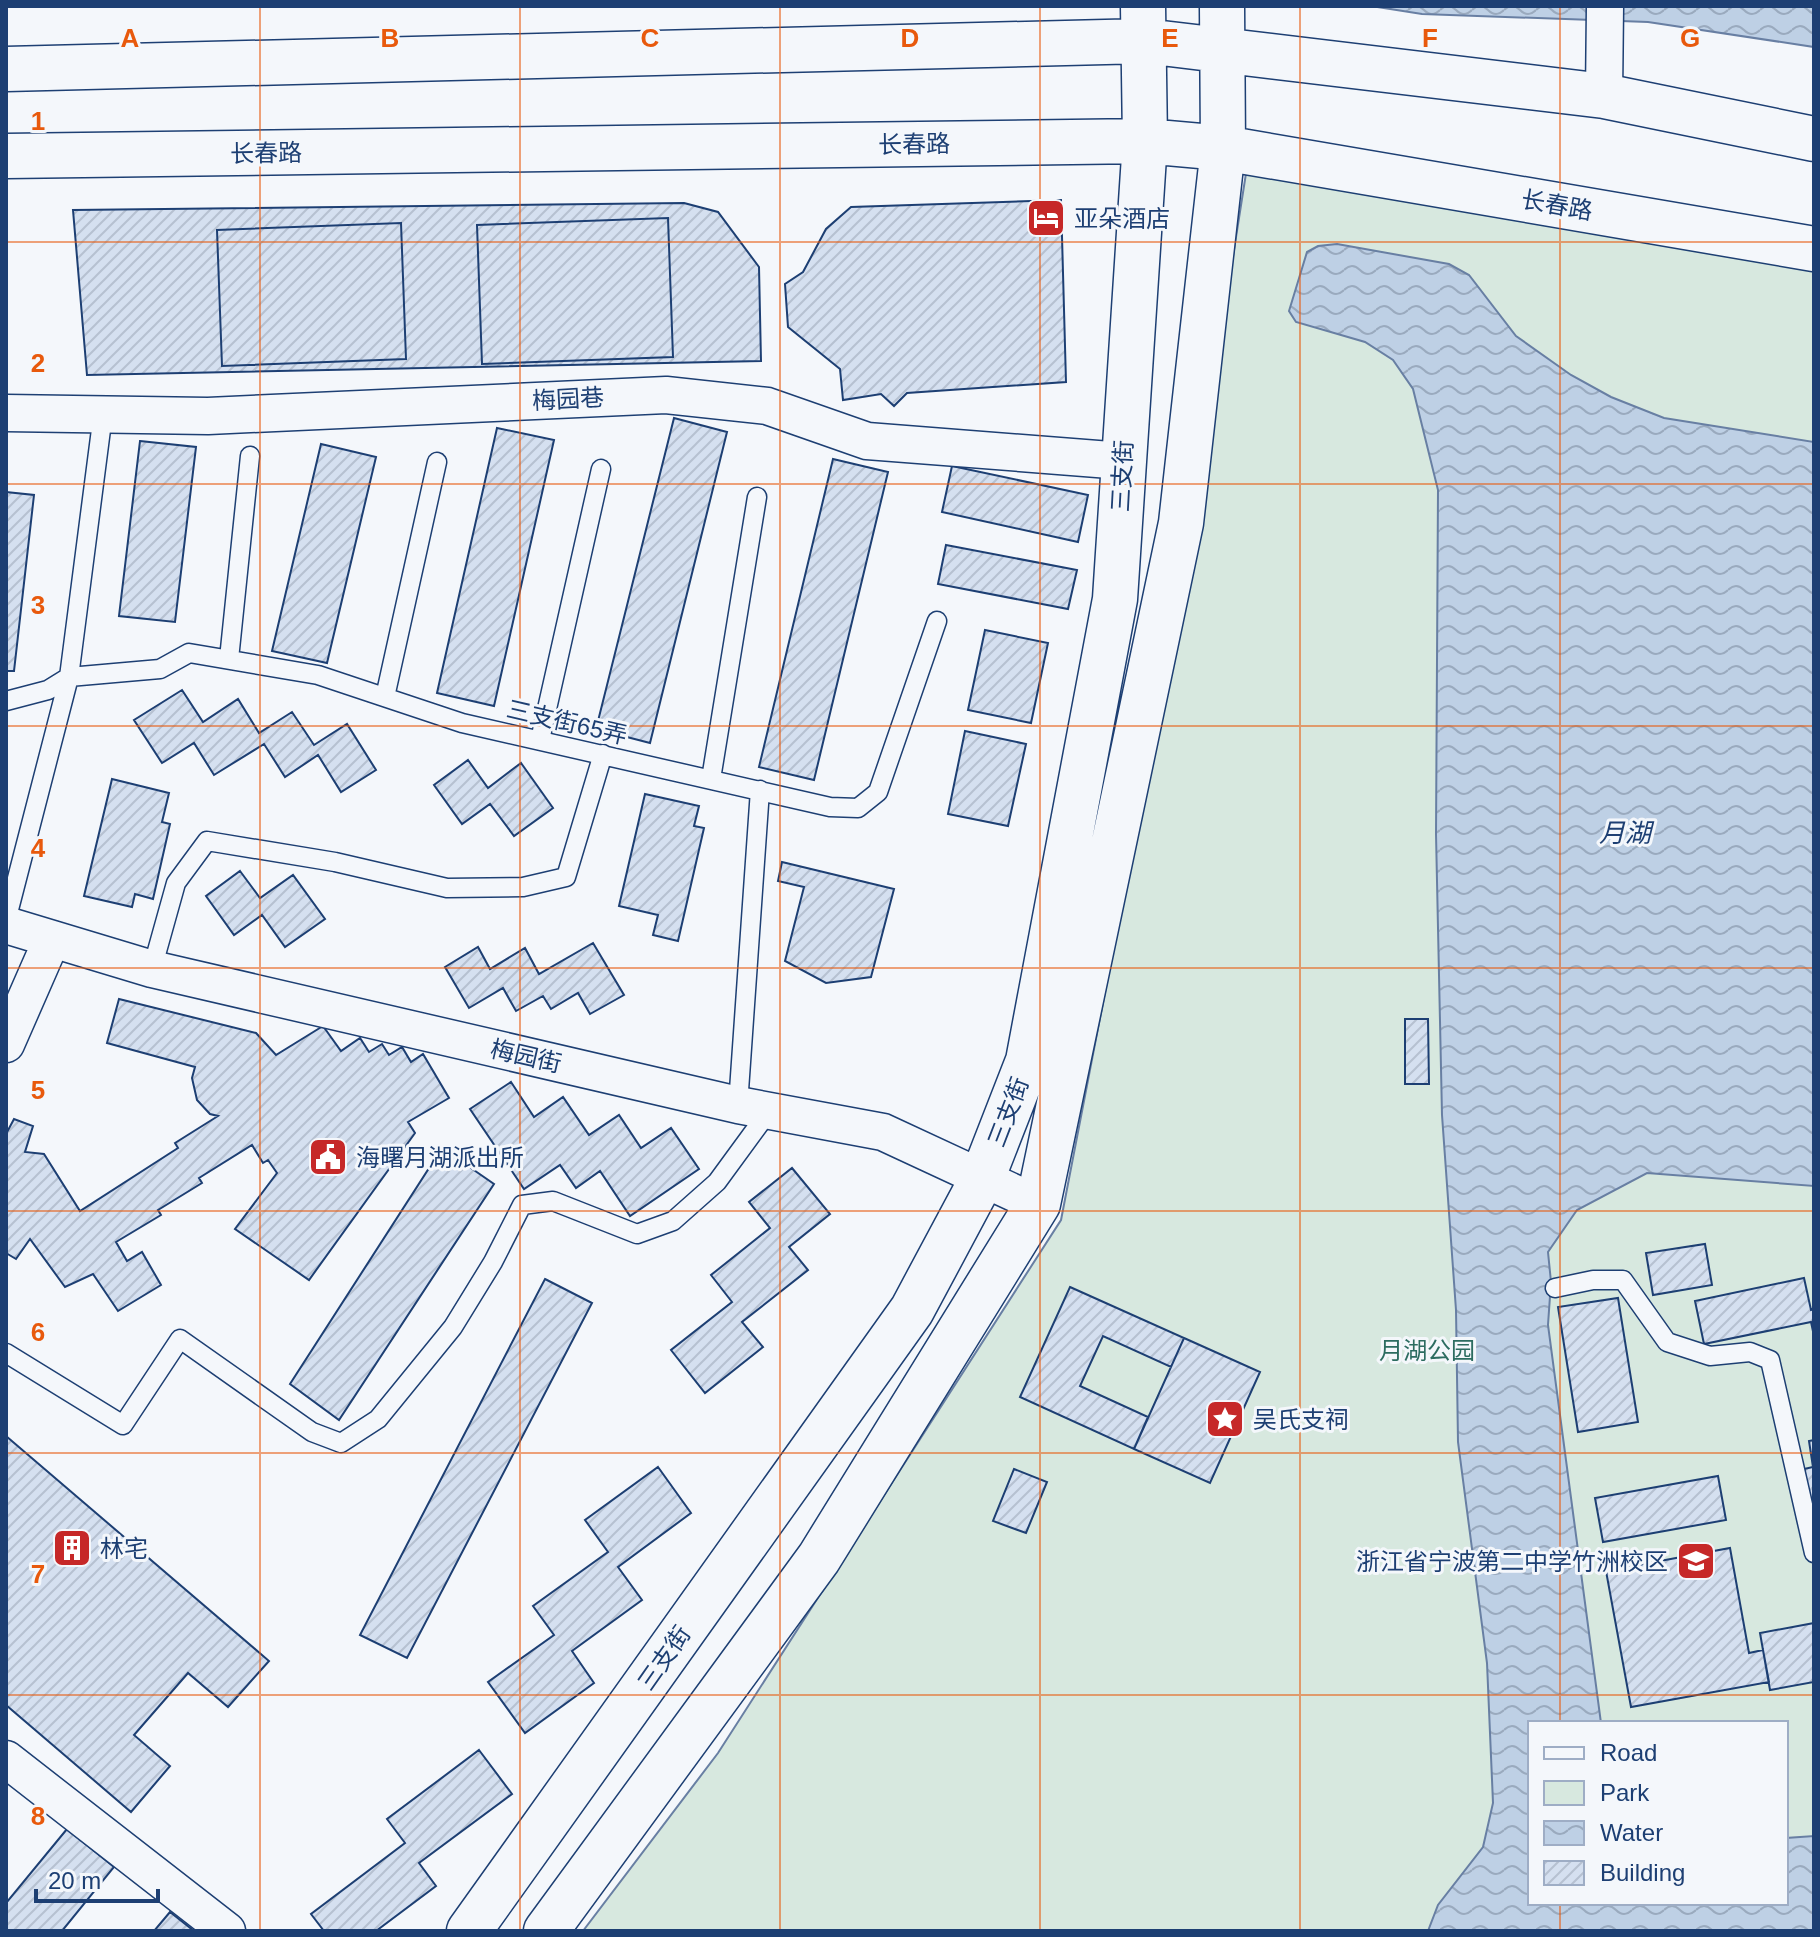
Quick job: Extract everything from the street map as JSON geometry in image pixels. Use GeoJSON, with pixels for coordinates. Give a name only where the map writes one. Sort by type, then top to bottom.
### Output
{"type":"FeatureCollection","features":[{"type":"Feature","properties":{"kind":"main road"},"geometry":{"type":"LineString","coordinates":[[6,69],[1143,19],[1222,24],[1814,139]]}},
{"type":"Feature","properties":{"kind":"main road","name":"三支街"},"geometry":{"type":"LineString","coordinates":[[469,1931],[912,1310],[982,1179],[1028,1061],[1115,599],[1145,141],[1143,19]]}},
{"type":"Feature","properties":{"kind":"main road","name":"三支街"},"geometry":{"type":"LineString","coordinates":[[546,1931],[819,1558],[1038,1204],[1181,523],[1223,148],[1222,24]]}},
{"type":"Feature","properties":{"kind":"main road","name":"长春路"},"geometry":{"type":"LineString","coordinates":[[6,156],[1145,141],[1223,148],[1814,249]]}},
{"type":"Feature","properties":{"kind":"street"},"geometry":{"type":"LineString","coordinates":[[1604,96],[1605,6]]}},
{"type":"Feature","properties":{"kind":"street","name":"梅园巷"},"geometry":{"type":"LineString","coordinates":[[6,413],[208,416],[666,395],[767,406],[867,441],[1123,461]]}},
{"type":"Feature","properties":{"kind":"street","name":"梅园街"},"geometry":{"type":"LineString","coordinates":[[6,923],[152,969],[754,1108],[883,1132],[1038,1204]]}},
{"type":"Feature","properties":{"kind":"street"},"geometry":{"type":"LineString","coordinates":[[6,1044],[52,939]]}},
{"type":"Feature","properties":{"kind":"street"},"geometry":{"type":"LineString","coordinates":[[6,1759],[227,1931]]}},
{"type":"Feature","properties":{"kind":"lane"},"geometry":{"type":"LineString","coordinates":[[6,923],[69,677],[103,414]]}},
{"type":"Feature","properties":{"kind":"lane"},"geometry":{"type":"LineString","coordinates":[[229,659],[250,456]]}},
{"type":"Feature","properties":{"kind":"lane"},"geometry":{"type":"LineString","coordinates":[[385,697],[437,462]]}},
{"type":"Feature","properties":{"kind":"lane"},"geometry":{"type":"LineString","coordinates":[[540,740],[601,469]]}},
{"type":"Feature","properties":{"kind":"lane"},"geometry":{"type":"LineString","coordinates":[[711,779],[757,497]]}},
{"type":"Feature","properties":{"kind":"lane","name":"三支街65弄"},"geometry":{"type":"LineString","coordinates":[[69,677],[160,669],[189,653],[229,659],[318,675],[462,723],[830,807],[858,808],[878,792],[937,621]]}},
{"type":"Feature","properties":{"kind":"lane"},"geometry":{"type":"LineString","coordinates":[[6,701],[48,690],[69,677]]}},
{"type":"Feature","properties":{"kind":"lane"},"geometry":{"type":"LineString","coordinates":[[152,969],[176,883],[207,841],[335,862],[447,888],[523,887],[566,877],[603,754]]}},
{"type":"Feature","properties":{"kind":"lane"},"geometry":{"type":"LineString","coordinates":[[6,1353],[123,1425],[180,1339],[312,1432],[341,1443],[378,1419],[453,1327],[493,1262],[522,1205],[553,1201],[637,1234],[673,1221],[717,1182],[754,1108],[760,790]]}},
{"type":"Feature","properties":{"kind":"lane"},"geometry":{"type":"LineString","coordinates":[[1555,1288],[1593,1280],[1623,1280],[1667,1342],[1710,1356],[1750,1352],[1770,1360],[1814,1553]]}},
{"type":"Feature","properties":{"kind":"green space","name":"月湖公园"},"geometry":{"type":"Polygon","coordinates":[[[1247,167],[1814,270],[1814,1931],[583,1931],[718,1753],[1061,1220],[1172,645],[1247,167]]]}},
{"type":"Feature","properties":{"kind":"water"},"geometry":{"type":"Polygon","coordinates":[[[1371,6],[1814,6],[1814,47],[1648,22],[1422,14],[1371,6]]]}},
{"type":"Feature","properties":{"kind":"water","name":"月湖"},"geometry":{"type":"Polygon","coordinates":[[[1337,244],[1449,264],[1469,275],[1516,336],[1571,375],[1611,397],[1664,418],[1814,442],[1814,1186],[1647,1173],[1577,1210],[1548,1252],[1551,1282],[1548,1325],[1601,1721],[1528,1721],[1528,1905],[1788,1905],[1788,1838],[1814,1836],[1814,1931],[1428,1931],[1438,1905],[1483,1847],[1493,1803],[1487,1663],[1458,1442],[1456,1310],[1442,1115],[1436,834],[1438,490],[1413,389],[1393,360],[1365,342],[1296,322],[1289,311],[1307,252],[1318,246],[1337,244]]]}},
{"type":"Feature","properties":{"kind":"building"},"geometry":{"type":"Polygon","coordinates":[[[1061,200],[1066,382],[907,393],[894,406],[881,394],[843,400],[840,369],[788,327],[785,284],[803,272],[826,229],[851,207],[1061,200]]]}},
{"type":"Feature","properties":{"kind":"building"},"geometry":{"type":"Polygon","coordinates":[[[684,203],[718,212],[759,267],[761,361],[87,375],[73,210],[684,203]]]}},
{"type":"Feature","properties":{"kind":"building"},"geometry":{"type":"Polygon","coordinates":[[[668,218],[673,357],[482,364],[477,225],[668,218]]]}},
{"type":"Feature","properties":{"kind":"building"},"geometry":{"type":"Polygon","coordinates":[[[401,223],[406,359],[222,366],[217,230],[401,223]]]}},
{"type":"Feature","properties":{"kind":"building"},"geometry":{"type":"Polygon","coordinates":[[[674,418],[727,432],[650,743],[596,729],[674,418]]]}},
{"type":"Feature","properties":{"kind":"building"},"geometry":{"type":"Polygon","coordinates":[[[497,428],[554,440],[494,706],[437,693],[497,428]]]}},
{"type":"Feature","properties":{"kind":"building"},"geometry":{"type":"Polygon","coordinates":[[[140,441],[196,447],[175,622],[119,616],[140,441]]]}},
{"type":"Feature","properties":{"kind":"building"},"geometry":{"type":"Polygon","coordinates":[[[321,444],[376,457],[327,663],[272,651],[321,444]]]}},
{"type":"Feature","properties":{"kind":"building"},"geometry":{"type":"Polygon","coordinates":[[[833,459],[888,472],[814,780],[759,767],[833,459]]]}},
{"type":"Feature","properties":{"kind":"building"},"geometry":{"type":"Polygon","coordinates":[[[952,466],[1088,495],[1078,542],[942,512],[952,466]]]}},
{"type":"Feature","properties":{"kind":"building"},"geometry":{"type":"Polygon","coordinates":[[[6,492],[34,495],[14,671],[6,671],[6,492]]]}},
{"type":"Feature","properties":{"kind":"building"},"geometry":{"type":"Polygon","coordinates":[[[946,545],[1077,570],[1068,609],[938,584],[946,545]]]}},
{"type":"Feature","properties":{"kind":"building"},"geometry":{"type":"Polygon","coordinates":[[[985,630],[1048,643],[1031,723],[968,710],[985,630]]]}},
{"type":"Feature","properties":{"kind":"building"},"geometry":{"type":"Polygon","coordinates":[[[182,690],[203,722],[238,699],[259,733],[292,712],[314,745],[347,724],[376,770],[341,792],[318,755],[285,777],[264,744],[214,775],[194,743],[162,763],[134,720],[182,690]]]}},
{"type":"Feature","properties":{"kind":"building"},"geometry":{"type":"Polygon","coordinates":[[[965,731],[1026,744],[1008,826],[948,814],[965,731]]]}},
{"type":"Feature","properties":{"kind":"building"},"geometry":{"type":"Polygon","coordinates":[[[468,760],[488,788],[521,763],[553,808],[514,836],[490,804],[462,824],[434,785],[468,760]]]}},
{"type":"Feature","properties":{"kind":"building"},"geometry":{"type":"Polygon","coordinates":[[[112,779],[169,793],[162,822],[170,824],[153,899],[135,894],[132,907],[84,896],[112,779]]]}},
{"type":"Feature","properties":{"kind":"building"},"geometry":{"type":"Polygon","coordinates":[[[645,794],[699,806],[694,826],[704,828],[678,941],[653,935],[658,915],[619,906],[645,794]]]}},
{"type":"Feature","properties":{"kind":"building"},"geometry":{"type":"Polygon","coordinates":[[[782,862],[894,889],[871,977],[826,983],[785,961],[804,887],[778,881],[782,862]]]}},
{"type":"Feature","properties":{"kind":"building"},"geometry":{"type":"Polygon","coordinates":[[[240,871],[260,898],[293,875],[325,919],[285,947],[262,915],[234,935],[206,896],[240,871]]]}},
{"type":"Feature","properties":{"kind":"building"},"geometry":{"type":"Polygon","coordinates":[[[593,943],[624,995],[590,1014],[578,993],[551,1009],[543,996],[516,1011],[503,988],[469,1008],[445,967],[478,947],[490,969],[525,948],[539,974],[593,943]]]}},
{"type":"Feature","properties":{"kind":"building","name":"海曙月湖派出所"},"geometry":{"type":"Polygon","coordinates":[[[119,999],[256,1033],[276,1055],[323,1026],[341,1051],[360,1038],[369,1052],[382,1044],[389,1055],[402,1047],[411,1062],[423,1054],[449,1098],[408,1122],[415,1133],[309,1280],[235,1229],[277,1173],[268,1160],[263,1163],[252,1145],[199,1178],[202,1183],[158,1210],[161,1215],[116,1242],[127,1261],[142,1252],[161,1285],[118,1311],[93,1274],[65,1287],[30,1239],[16,1259],[6,1253],[6,1134],[14,1119],[33,1126],[25,1152],[44,1154],[80,1211],[178,1148],[175,1143],[218,1116],[210,1114],[197,1100],[192,1078],[195,1067],[107,1043],[119,999]]]}},
{"type":"Feature","properties":{"kind":"building"},"geometry":{"type":"Polygon","coordinates":[[[1405,1019],[1428,1019],[1429,1084],[1405,1084],[1405,1019]]]}},
{"type":"Feature","properties":{"kind":"building"},"geometry":{"type":"Polygon","coordinates":[[[511,1082],[534,1117],[563,1097],[589,1135],[619,1115],[641,1148],[671,1128],[699,1169],[630,1216],[600,1171],[576,1188],[560,1165],[524,1189],[470,1109],[511,1082]]]}},
{"type":"Feature","properties":{"kind":"building"},"geometry":{"type":"Polygon","coordinates":[[[442,1148],[494,1184],[339,1420],[290,1384],[442,1148]]]}},
{"type":"Feature","properties":{"kind":"building"},"geometry":{"type":"Polygon","coordinates":[[[792,1168],[830,1214],[789,1247],[808,1270],[742,1322],[763,1347],[705,1393],[671,1350],[732,1302],[711,1275],[770,1228],[749,1202],[792,1168]]]}},
{"type":"Feature","properties":{"kind":"building"},"geometry":{"type":"Polygon","coordinates":[[[1705,1244],[1712,1285],[1653,1295],[1646,1253],[1705,1244]]]}},
{"type":"Feature","properties":{"kind":"building"},"geometry":{"type":"Polygon","coordinates":[[[1804,1278],[1811,1310],[1814,1309],[1814,1336],[1811,1322],[1704,1344],[1695,1301],[1804,1278]]]}},
{"type":"Feature","properties":{"kind":"building"},"geometry":{"type":"Polygon","coordinates":[[[545,1279],[592,1303],[407,1658],[360,1635],[545,1279]]]}},
{"type":"Feature","properties":{"kind":"building"},"geometry":{"type":"Polygon","coordinates":[[[1070,1287],[1184,1338],[1171,1367],[1103,1336],[1080,1386],[1148,1417],[1134,1449],[1020,1397],[1070,1287]]]}},
{"type":"Feature","properties":{"kind":"building"},"geometry":{"type":"Polygon","coordinates":[[[1618,1298],[1638,1422],[1578,1432],[1558,1307],[1618,1298]]]}},
{"type":"Feature","properties":{"kind":"building"},"geometry":{"type":"Polygon","coordinates":[[[1184,1338],[1260,1372],[1210,1483],[1134,1449],[1184,1338]]]}},
{"type":"Feature","properties":{"kind":"building","name":"林宅"},"geometry":{"type":"Polygon","coordinates":[[[6,1436],[269,1661],[228,1707],[188,1673],[134,1735],[170,1766],[131,1812],[6,1705],[6,1436]]]}},
{"type":"Feature","properties":{"kind":"building"},"geometry":{"type":"Polygon","coordinates":[[[1814,1440],[1814,1525],[1804,1469],[1813,1467],[1809,1441],[1814,1440]]]}},
{"type":"Feature","properties":{"kind":"building"},"geometry":{"type":"Polygon","coordinates":[[[658,1467],[691,1513],[618,1567],[642,1600],[572,1651],[594,1683],[525,1733],[488,1682],[554,1635],[533,1606],[608,1552],[585,1520],[658,1467]]]}},
{"type":"Feature","properties":{"kind":"building"},"geometry":{"type":"Polygon","coordinates":[[[1014,1469],[1047,1482],[1026,1533],[993,1521],[1014,1469]]]}},
{"type":"Feature","properties":{"kind":"building"},"geometry":{"type":"Polygon","coordinates":[[[1718,1476],[1726,1520],[1603,1542],[1595,1498],[1718,1476]]]}},
{"type":"Feature","properties":{"kind":"building"},"geometry":{"type":"Polygon","coordinates":[[[1730,1548],[1749,1653],[1763,1650],[1769,1682],[1631,1707],[1606,1571],[1730,1548]]]}},
{"type":"Feature","properties":{"kind":"building"},"geometry":{"type":"Polygon","coordinates":[[[1814,1623],[1814,1682],[1770,1690],[1760,1633],[1814,1623]]]}},
{"type":"Feature","properties":{"kind":"building"},"geometry":{"type":"Polygon","coordinates":[[[479,1750],[512,1794],[419,1863],[436,1886],[376,1931],[324,1931],[311,1914],[405,1843],[387,1819],[479,1750]]]}},
{"type":"Feature","properties":{"kind":"building"},"geometry":{"type":"Polygon","coordinates":[[[67,1829],[114,1867],[62,1931],[6,1931],[6,1903],[67,1829]]]}},
{"type":"Feature","properties":{"kind":"building"},"geometry":{"type":"Polygon","coordinates":[[[170,1912],[194,1931],[154,1931],[170,1912]]]}},
{"type":"Feature","properties":{"kind":"place","name":"亚朵酒店"},"geometry":{"type":"Point","coordinates":[1046,218]}},
{"type":"Feature","properties":{"kind":"place","name":"海曙月湖派出所"},"geometry":{"type":"Point","coordinates":[328,1157]}},
{"type":"Feature","properties":{"kind":"place","name":"吴氏支祠"},"geometry":{"type":"Point","coordinates":[1225,1419]}},
{"type":"Feature","properties":{"kind":"place","name":"林宅"},"geometry":{"type":"Point","coordinates":[72,1548]}},
{"type":"Feature","properties":{"kind":"place","name":"浙江省宁波第二中学竹洲校区"},"geometry":{"type":"Point","coordinates":[1696,1561]}}]}
